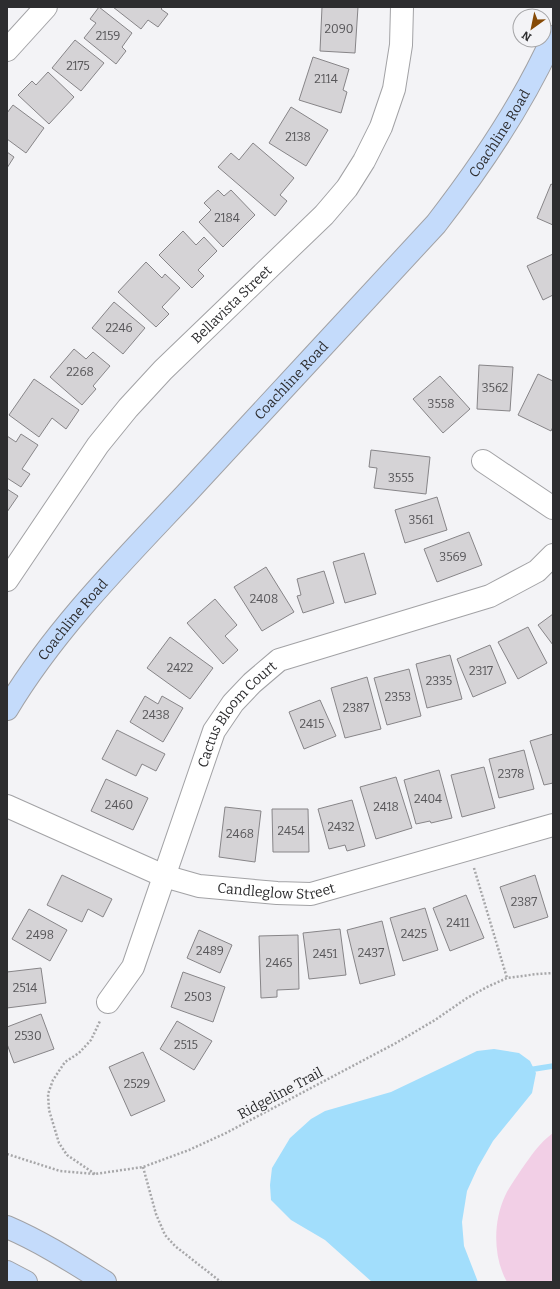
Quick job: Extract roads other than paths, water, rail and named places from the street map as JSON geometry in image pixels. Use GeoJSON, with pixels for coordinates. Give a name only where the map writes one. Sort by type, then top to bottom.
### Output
{"type":"FeatureCollection","features":[{"type":"Feature","properties":{"kind":"main road","name":"Coachline Road"},"geometry":{"type":"LineString","coordinates":[[7,709],[21,685],[66,625],[176,504],[436,224],[467,184],[495,143],[522,98],[553,37]]}},
{"type":"Feature","properties":{"kind":"main road"},"geometry":{"type":"LineString","coordinates":[[7,1227],[59,1252],[105,1282]]}},
{"type":"Feature","properties":{"kind":"main road"},"geometry":{"type":"LineString","coordinates":[[7,1272],[26,1282]]}},
{"type":"Feature","properties":{"kind":"street"},"geometry":{"type":"LineString","coordinates":[[7,50],[46,7]]}},
{"type":"Feature","properties":{"kind":"street","name":"Bellavista Street"},"geometry":{"type":"LineString","coordinates":[[7,580],[98,445],[128,408],[163,370],[324,215],[347,188],[364,161],[381,127],[394,90],[402,45],[402,7]]}},
{"type":"Feature","properties":{"kind":"street"},"geometry":{"type":"LineString","coordinates":[[483,462],[553,508]]}},
{"type":"Feature","properties":{"kind":"street","name":"Cactus Bloom Court"},"geometry":{"type":"LineString","coordinates":[[108,1002],[133,967],[214,731],[233,703],[252,683],[279,660],[490,596],[537,571],[553,555]]}},
{"type":"Feature","properties":{"kind":"street","name":"Candleglow Street"},"geometry":{"type":"LineString","coordinates":[[7,806],[164,876],[199,886],[277,893],[311,894],[553,825]]}},
{"type":"Feature","properties":{"kind":"water"},"geometry":{"type":"Polygon","coordinates":[[[494,1049],[519,1053],[530,1061],[536,1073],[532,1093],[493,1141],[478,1167],[467,1191],[462,1222],[464,1246],[478,1282],[372,1282],[325,1240],[291,1220],[271,1200],[270,1185],[272,1168],[290,1138],[311,1119],[325,1111],[391,1092],[477,1051],[494,1049]]]}},
{"type":"Feature","properties":{"kind":"waterway"},"geometry":{"type":"LineString","coordinates":[[528,1070],[553,1066]]}}]}
